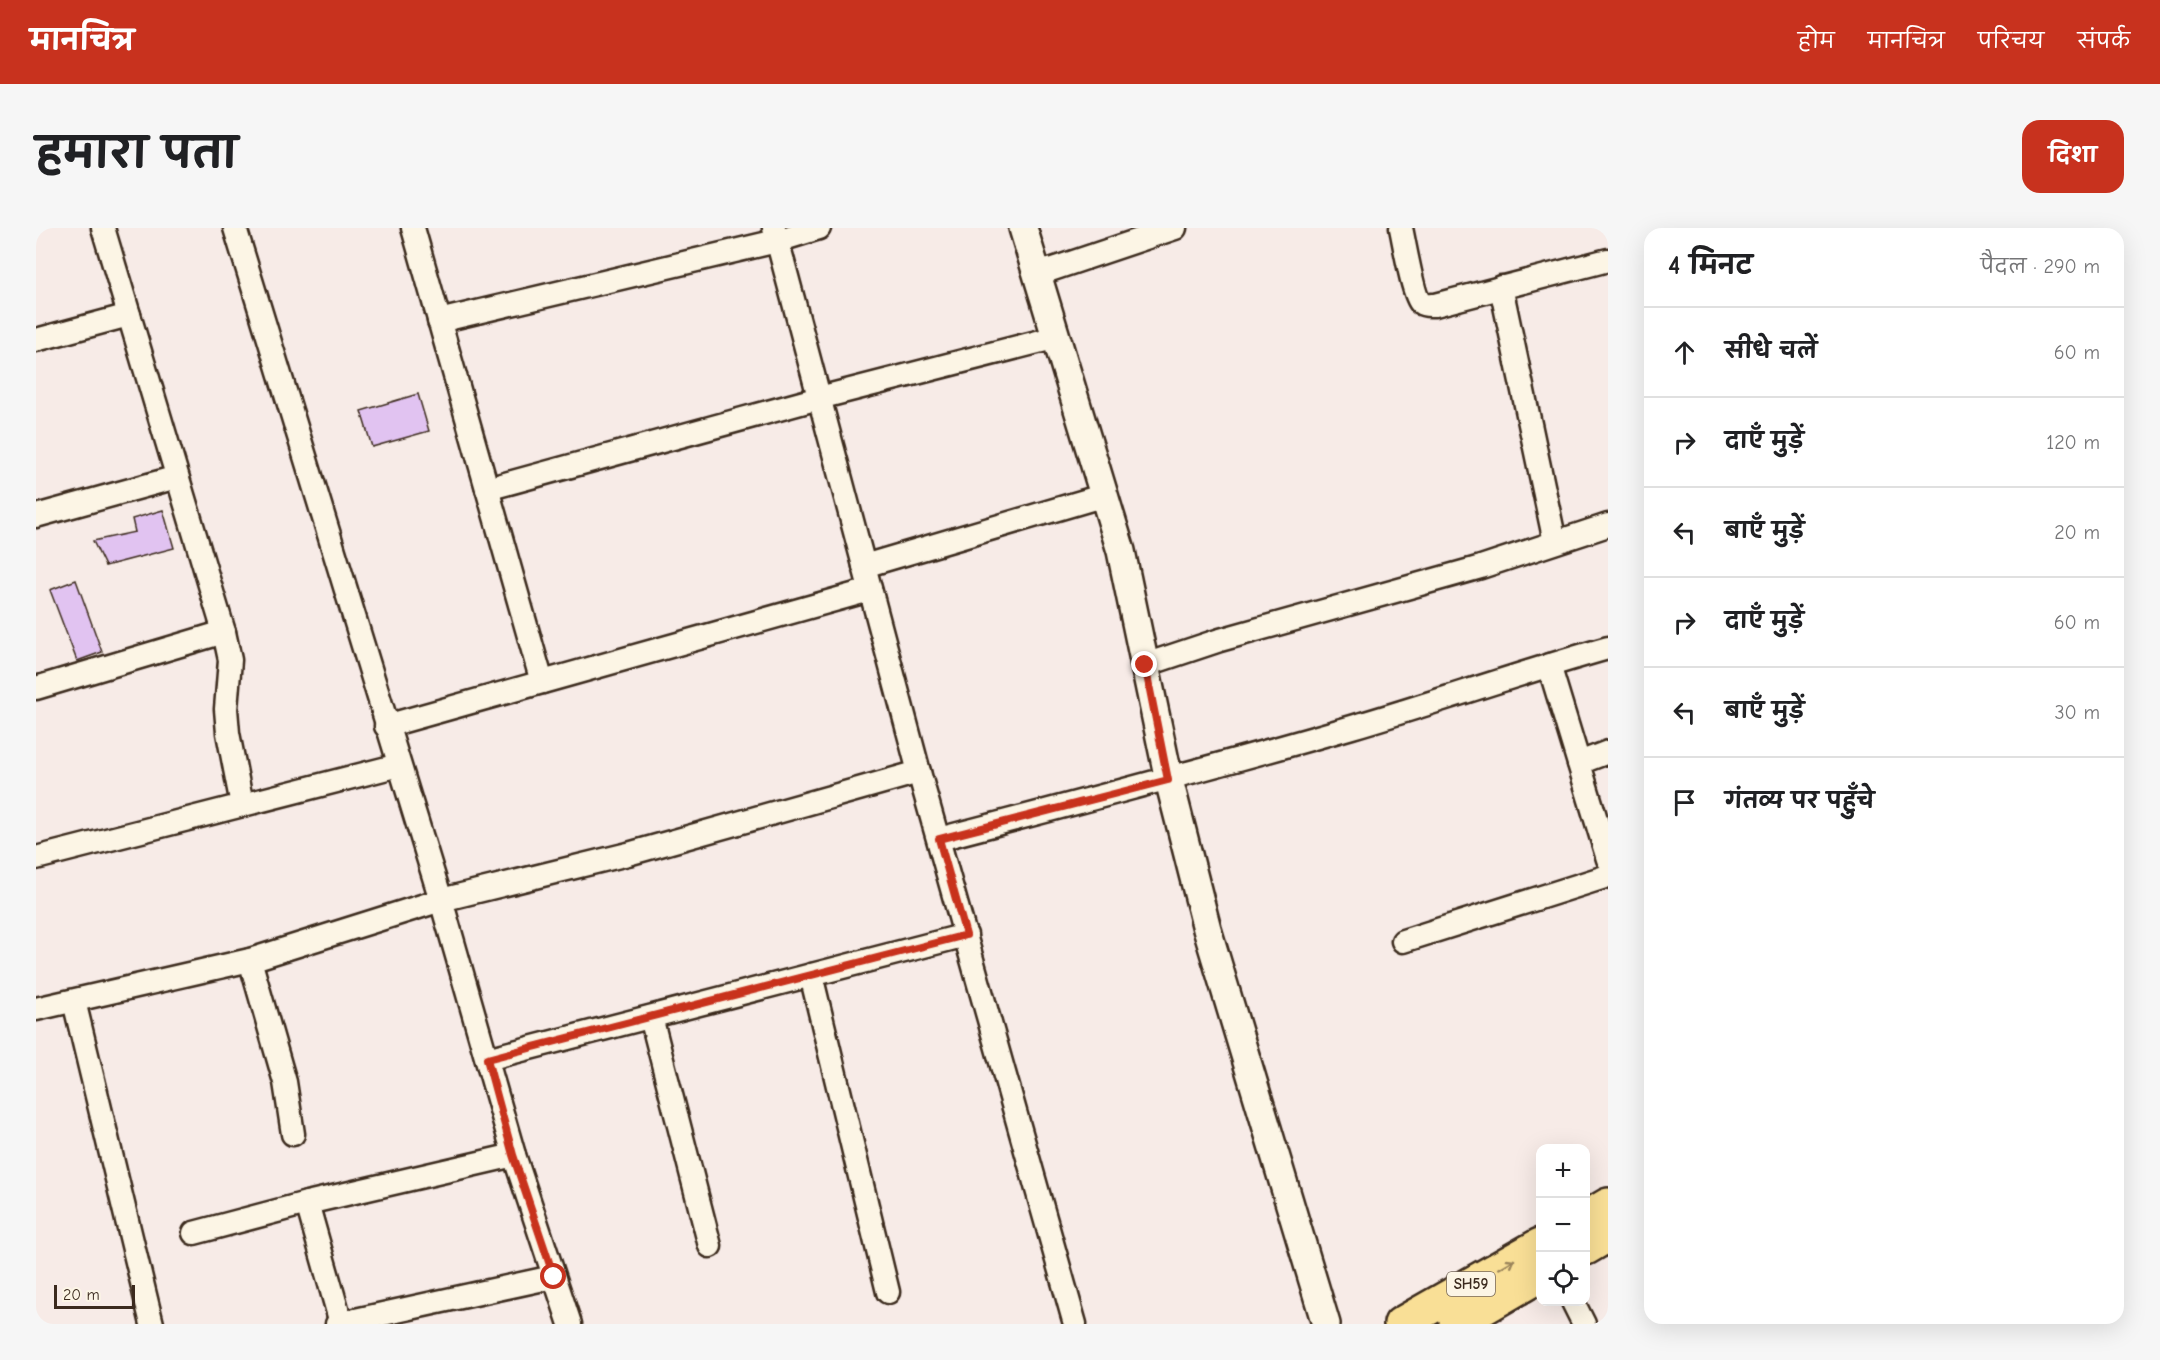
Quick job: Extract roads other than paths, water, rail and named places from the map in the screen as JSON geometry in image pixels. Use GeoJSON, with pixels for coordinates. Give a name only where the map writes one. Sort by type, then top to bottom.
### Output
{"type":"FeatureCollection","features":[{"type":"Feature","properties":{"kind":"main road"},"geometry":{"type":"LineString","coordinates":[[1590,1215],[1608,1204]]}},
{"type":"Feature","properties":{"kind":"main road"},"geometry":{"type":"LineString","coordinates":[[1590,1246],[1608,1235]]}},
{"type":"Feature","properties":{"kind":"main road","name":"SH59"},"geometry":{"type":"LineString","coordinates":[[1401,1324],[1536,1247]]}},
{"type":"Feature","properties":{"kind":"main road","name":"SH59"},"geometry":{"type":"LineString","coordinates":[[1456,1324],[1536,1277]]}},
{"type":"Feature","properties":{"kind":"street"},"geometry":{"type":"LineString","coordinates":[[103,228],[224,632],[230,660],[226,709],[228,733],[242,805]]}},
{"type":"Feature","properties":{"kind":"street"},"geometry":{"type":"LineString","coordinates":[[235,228],[441,900],[513,1155],[570,1324]]}},
{"type":"Feature","properties":{"kind":"street"},"geometry":{"type":"LineString","coordinates":[[413,228],[542,682]]}},
{"type":"Feature","properties":{"kind":"street"},"geometry":{"type":"LineString","coordinates":[[439,321],[776,234],[819,228]]}},
{"type":"Feature","properties":{"kind":"street"},"geometry":{"type":"LineString","coordinates":[[1023,228],[1121,551],[1168,780],[1207,928],[1326,1324]]}},
{"type":"Feature","properties":{"kind":"street"},"geometry":{"type":"LineString","coordinates":[[1038,274],[1174,228]]}},
{"type":"Feature","properties":{"kind":"street"},"geometry":{"type":"LineString","coordinates":[[1401,228],[1415,293],[1420,303],[1425,305],[1435,305],[1608,260]]}},
{"type":"Feature","properties":{"kind":"street"},"geometry":{"type":"LineString","coordinates":[[776,234],[919,772],[1076,1324]]}},
{"type":"Feature","properties":{"kind":"street"},"geometry":{"type":"LineString","coordinates":[[1501,287],[1555,542]]}},
{"type":"Feature","properties":{"kind":"street"},"geometry":{"type":"LineString","coordinates":[[36,340],[129,315]]}},
{"type":"Feature","properties":{"kind":"street"},"geometry":{"type":"LineString","coordinates":[[487,489],[819,398],[1057,338]]}},
{"type":"Feature","properties":{"kind":"street"},"geometry":{"type":"LineString","coordinates":[[36,516],[177,477]]}},
{"type":"Feature","properties":{"kind":"street"},"geometry":{"type":"LineString","coordinates":[[864,566],[1105,495]]}},
{"type":"Feature","properties":{"kind":"street"},"geometry":{"type":"LineString","coordinates":[[1145,665],[1220,640],[1480,567],[1608,525]]}},
{"type":"Feature","properties":{"kind":"street"},"geometry":{"type":"LineString","coordinates":[[386,726],[870,590]]}},
{"type":"Feature","properties":{"kind":"street"},"geometry":{"type":"LineString","coordinates":[[36,688],[224,632]]}},
{"type":"Feature","properties":{"kind":"street"},"geometry":{"type":"LineString","coordinates":[[939,839],[1168,780],[1354,727],[1608,648]]}},
{"type":"Feature","properties":{"kind":"street"},"geometry":{"type":"LineString","coordinates":[[1549,665],[1608,860]]}},
{"type":"Feature","properties":{"kind":"street"},"geometry":{"type":"LineString","coordinates":[[1579,763],[1608,752]]}},
{"type":"Feature","properties":{"kind":"street"},"geometry":{"type":"LineString","coordinates":[[36,858],[399,765]]}},
{"type":"Feature","properties":{"kind":"street"},"geometry":{"type":"LineString","coordinates":[[36,1009],[250,960],[441,900],[628,854],[919,772]]}},
{"type":"Feature","properties":{"kind":"street"},"geometry":{"type":"LineString","coordinates":[[1403,941],[1608,876]]}},
{"type":"Feature","properties":{"kind":"street"},"geometry":{"type":"LineString","coordinates":[[487,1059],[966,935]]}},
{"type":"Feature","properties":{"kind":"street"},"geometry":{"type":"LineString","coordinates":[[250,960],[285,1082],[293,1134]]}},
{"type":"Feature","properties":{"kind":"street"},"geometry":{"type":"LineString","coordinates":[[812,975],[888,1292]]}},
{"type":"Feature","properties":{"kind":"street"},"geometry":{"type":"LineString","coordinates":[[74,1002],[153,1324]]}},
{"type":"Feature","properties":{"kind":"street"},"geometry":{"type":"LineString","coordinates":[[651,1017],[710,1246]]}},
{"type":"Feature","properties":{"kind":"street"},"geometry":{"type":"LineString","coordinates":[[194,1233],[307,1203],[513,1155]]}},
{"type":"Feature","properties":{"kind":"street"},"geometry":{"type":"LineString","coordinates":[[307,1203],[339,1324],[554,1277]]}},
{"type":"Feature","properties":{"kind":"street"},"geometry":{"type":"LineString","coordinates":[[1575,1306],[1584,1324]]}}]}
